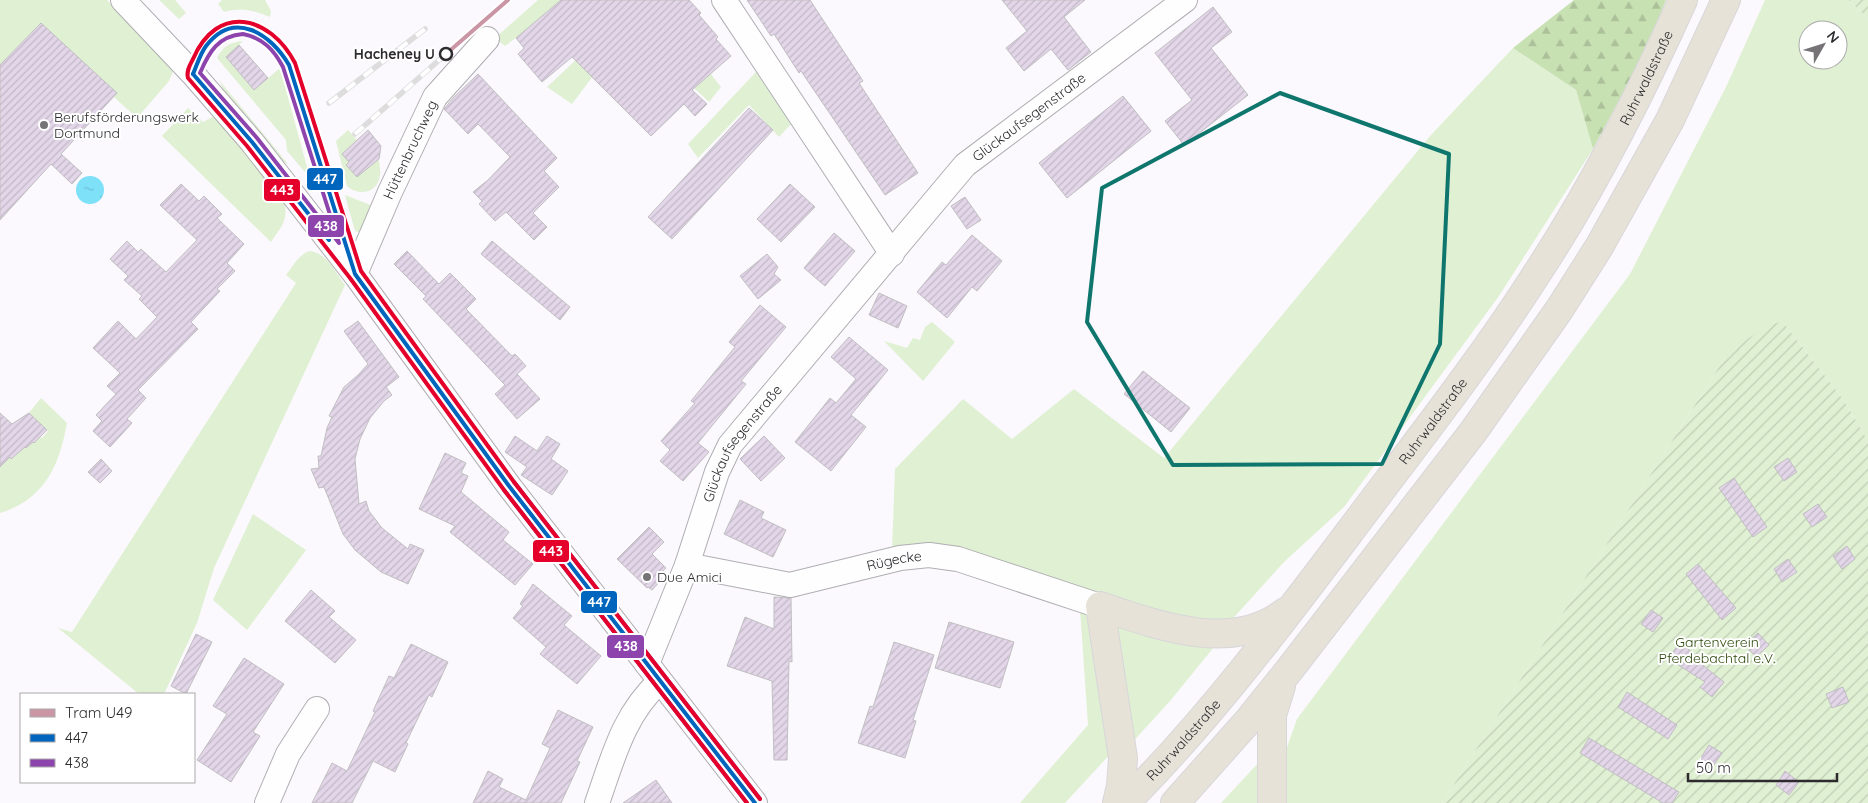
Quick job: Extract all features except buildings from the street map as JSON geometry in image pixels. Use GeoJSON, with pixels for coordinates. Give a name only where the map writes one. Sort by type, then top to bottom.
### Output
{"type":"FeatureCollection","features":[{"type":"Feature","properties":{"kind":"highway","name":"Ruhrwaldstraße"},"geometry":{"type":"LineString","coordinates":[[1125,803],[1183,741],[1255,656],[1446,404],[1534,278],[1619,133],[1660,52],[1683,0]]}},
{"type":"Feature","properties":{"kind":"highway"},"geometry":{"type":"LineString","coordinates":[[1175,803],[1249,720],[1290,669],[1473,432],[1559,310],[1599,247],[1670,120],[1726,1]]}},
{"type":"Feature","properties":{"kind":"highway"},"geometry":{"type":"LineString","coordinates":[[1117,803],[1123,758],[1100,606],[1172,627],[1224,634],[1268,623],[1296,603]]}},
{"type":"Feature","properties":{"kind":"highway"},"geometry":{"type":"LineString","coordinates":[[1272,803],[1272,715],[1279,690],[1290,669]]}},
{"type":"Feature","properties":{"kind":"street"},"geometry":{"type":"LineString","coordinates":[[123,0],[193,74],[252,142],[355,274],[509,486],[755,803]]}},
{"type":"Feature","properties":{"kind":"street"},"geometry":{"type":"LineString","coordinates":[[724,0],[892,254]]}},
{"type":"Feature","properties":{"kind":"street","name":"Glückaufsegenstraße"},"geometry":{"type":"LineString","coordinates":[[596,803],[622,734],[645,694],[653,673],[717,472],[730,444],[966,164],[1185,0]]}},
{"type":"Feature","properties":{"kind":"street","name":"Hüttenbruchweg"},"geometry":{"type":"LineString","coordinates":[[355,274],[390,192],[435,97],[487,39]]}},
{"type":"Feature","properties":{"kind":"street","name":"Rügecke"},"geometry":{"type":"LineString","coordinates":[[687,565],[790,585],[900,558],[929,555],[958,559],[1100,606]]}},
{"type":"Feature","properties":{"kind":"street"},"geometry":{"type":"LineString","coordinates":[[267,803],[288,754],[317,709]]}},
{"type":"Feature","properties":{"kind":"highlighted area"},"geometry":{"type":"Polygon","coordinates":[[[1280,93],[1449,154],[1440,344],[1382,464],[1173,465],[1087,322],[1102,188],[1280,93]]]}},
{"type":"Feature","properties":{"kind":"green space"},"geometry":{"type":"Polygon","coordinates":[[[0,0],[107,0],[168,62],[173,72],[169,81],[137,118],[114,97],[117,93],[41,23],[0,65],[0,0]]]}},
{"type":"Feature","properties":{"kind":"green space"},"geometry":{"type":"Polygon","coordinates":[[[159,0],[175,0],[186,13],[179,19],[159,0]]]}},
{"type":"Feature","properties":{"kind":"green space"},"geometry":{"type":"Polygon","coordinates":[[[222,0],[265,0],[271,11],[270,17],[247,10],[224,12],[218,4],[222,0]]]}},
{"type":"Feature","properties":{"kind":"green space"},"geometry":{"type":"Polygon","coordinates":[[[538,0],[566,0],[505,46],[495,38],[538,0]]]}},
{"type":"Feature","properties":{"kind":"green space"},"geometry":{"type":"Polygon","coordinates":[[[1574,0],[1666,0],[1648,46],[1593,149],[1576,90],[1513,48],[1574,0]]]}},
{"type":"Feature","properties":{"kind":"green space"},"geometry":{"type":"Polygon","coordinates":[[[1765,0],[1849,0],[1868,19],[1868,441],[1843,399],[1782,321],[1724,359],[1442,803],[1287,803],[1287,747],[1297,719],[1630,274],[1726,87],[1765,0]]]}},
{"type":"Feature","properties":{"kind":"green space"},"geometry":{"type":"Polygon","coordinates":[[[1849,0],[1868,0],[1868,19],[1849,0]]]}},
{"type":"Feature","properties":{"kind":"green space"},"geometry":{"type":"Polygon","coordinates":[[[613,12],[710,73],[721,87],[709,102],[613,12]]]}},
{"type":"Feature","properties":{"kind":"green space"},"geometry":{"type":"Polygon","coordinates":[[[243,41],[226,57],[254,90],[280,68],[310,178],[287,151],[286,140],[217,58],[227,45],[243,41]]]}},
{"type":"Feature","properties":{"kind":"green space"},"geometry":{"type":"Polygon","coordinates":[[[1513,48],[1576,90],[1593,149],[1499,296],[1344,507],[1284,562],[1209,645],[1214,647],[1170,701],[1129,746],[1127,736],[1065,803],[1020,803],[1088,725],[1080,609],[892,550],[895,469],[963,399],[1012,439],[1074,389],[1164,458],[1430,136],[1513,48]]]}},
{"type":"Feature","properties":{"kind":"green space"},"geometry":{"type":"Polygon","coordinates":[[[579,57],[596,72],[572,104],[547,87],[579,57]]]}},
{"type":"Feature","properties":{"kind":"green space"},"geometry":{"type":"Polygon","coordinates":[[[756,72],[791,124],[779,137],[749,105],[698,158],[688,144],[756,72]]]}},
{"type":"Feature","properties":{"kind":"green space"},"geometry":{"type":"Polygon","coordinates":[[[219,80],[288,164],[279,160],[226,95],[219,80]]]}},
{"type":"Feature","properties":{"kind":"green space"},"geometry":{"type":"Polygon","coordinates":[[[188,108],[203,122],[216,115],[284,202],[285,219],[271,242],[162,136],[188,108]]]}},
{"type":"Feature","properties":{"kind":"green space"},"geometry":{"type":"Polygon","coordinates":[[[348,130],[357,140],[342,154],[349,162],[347,165],[357,177],[379,159],[380,173],[378,181],[376,186],[367,191],[357,191],[347,186],[336,141],[348,130]]]}},
{"type":"Feature","properties":{"kind":"green space"},"geometry":{"type":"Polygon","coordinates":[[[345,195],[373,206],[361,230],[358,232],[355,231],[345,195]]]}},
{"type":"Feature","properties":{"kind":"green space"},"geometry":{"type":"Polygon","coordinates":[[[310,251],[326,259],[345,285],[214,568],[197,623],[165,692],[138,693],[58,628],[72,632],[296,283],[286,275],[299,258],[310,251]]]}},
{"type":"Feature","properties":{"kind":"green space","name":"Gartenverein Pferdebachtal e.V."},"geometry":{"type":"Polygon","coordinates":[[[1782,321],[1843,399],[1868,441],[1868,803],[1442,803],[1724,359],[1751,337],[1765,328],[1782,321]]]}},
{"type":"Feature","properties":{"kind":"green space"},"geometry":{"type":"Polygon","coordinates":[[[932,322],[955,342],[923,381],[884,341],[907,348],[913,338],[920,340],[925,327],[932,322]]]}},
{"type":"Feature","properties":{"kind":"green space"},"geometry":{"type":"Polygon","coordinates":[[[41,398],[67,423],[64,439],[54,467],[39,490],[15,507],[0,513],[0,464],[10,457],[11,459],[40,437],[42,438],[48,431],[29,413],[41,398]]]}},
{"type":"Feature","properties":{"kind":"green space"},"geometry":{"type":"Polygon","coordinates":[[[253,514],[306,550],[247,630],[213,600],[253,514]]]}},
{"type":"Feature","properties":{"kind":"green space"},"geometry":{"type":"Polygon","coordinates":[[[1262,759],[1263,803],[1221,803],[1262,759]]]}},
{"type":"Feature","properties":{"kind":"water"},"geometry":{"type":"Polygon","coordinates":[[[90,176],[100,180],[104,190],[100,200],[90,204],[80,200],[76,190],[80,180],[90,176]]]}},
{"type":"Feature","properties":{"kind":"railway"},"geometry":{"type":"LineString","coordinates":[[329,103],[425,29]]}},
{"type":"Feature","properties":{"kind":"railway"},"geometry":{"type":"LineString","coordinates":[[355,134],[446,54]]}},
{"type":"Feature","properties":{"kind":"tram line","name":"U49"},"geometry":{"type":"LineString","coordinates":[[446,54],[508,0]]}},
{"type":"Feature","properties":{"kind":"transit line","name":"443"},"geometry":{"type":"LineString","coordinates":[[747,803],[504,490],[350,278],[247,146],[188,78],[188,70],[203,41],[216,29],[229,23],[244,22],[258,26],[272,34],[284,47],[295,63],[361,271],[514,482],[760,799]]}},
{"type":"Feature","properties":{"kind":"transit line","name":"447"},"geometry":{"type":"LineString","coordinates":[[193,74],[206,46],[217,35],[228,29],[240,28],[251,30],[262,36],[281,54],[289,65],[355,274],[509,486],[755,803]]}},
{"type":"Feature","properties":{"kind":"transit line","name":"438"},"geometry":{"type":"LineString","coordinates":[[243,34],[256,38],[267,46],[276,55],[283,67],[339,243],[257,138],[200,73],[207,58],[216,46],[227,38],[243,34]]}},
{"type":"Feature","properties":{"kind":"transit line","name":"447"},"geometry":{"type":"LineString","coordinates":[[193,74],[252,142],[329,240]]}},
{"type":"Feature","properties":{"kind":"transit line","name":"438"},"geometry":{"type":"LineString","coordinates":[[514,482],[760,799]]}},
{"type":"Feature","properties":{"kind":"transit line","name":"438"},"geometry":{"type":"LineString","coordinates":[[504,490],[747,803]]}},
{"type":"Feature","properties":{"kind":"place","name":"Hacheney U"},"geometry":{"type":"Point","coordinates":[446,54]}},
{"type":"Feature","properties":{"kind":"place","name":"Berufsförderungswerk Dortmund"},"geometry":{"type":"Point","coordinates":[44,125]}},
{"type":"Feature","properties":{"kind":"place","name":"Due Amici"},"geometry":{"type":"Point","coordinates":[647,577]}}]}
